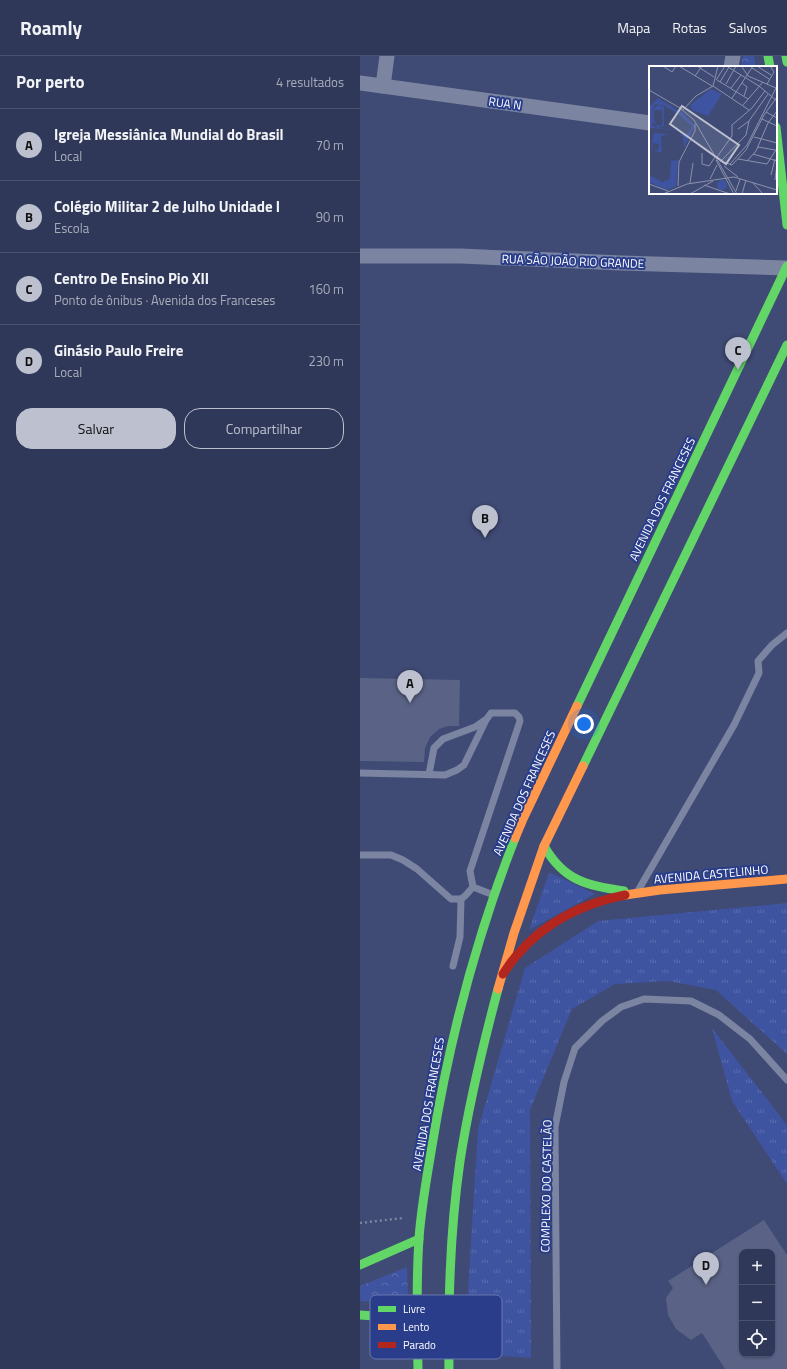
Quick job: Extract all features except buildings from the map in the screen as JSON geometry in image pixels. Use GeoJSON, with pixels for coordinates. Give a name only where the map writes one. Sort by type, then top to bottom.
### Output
{"type":"FeatureCollection","features":[{"type":"Feature","properties":{"kind":"main road"},"geometry":{"type":"LineString","coordinates":[[768,56],[770,66]]}},
{"type":"Feature","properties":{"kind":"main road"},"geometry":{"type":"LineString","coordinates":[[786,56],[787,62]]}},
{"type":"Feature","properties":{"kind":"main road"},"geometry":{"type":"LineString","coordinates":[[777,152],[787,225]]}},
{"type":"Feature","properties":{"kind":"main road","name":"AVENIDA DOS FRANCESES"},"geometry":{"type":"LineString","coordinates":[[418,1295],[421,1216],[433,1129],[454,1029],[471,964],[493,895],[523,819],[786,267]]}},
{"type":"Feature","properties":{"kind":"main road"},"geometry":{"type":"LineString","coordinates":[[450,1295],[450,1272],[458,1178],[473,1091],[501,976],[519,917],[544,846],[787,345]]}},
{"type":"Feature","properties":{"kind":"main road","name":"AVENIDA CASTELINHO"},"geometry":{"type":"LineString","coordinates":[[544,846],[560,870],[574,879],[590,885],[636,892]]}},
{"type":"Feature","properties":{"kind":"main road","name":"AVENIDA CASTELINHO"},"geometry":{"type":"LineString","coordinates":[[501,976],[520,951],[534,937],[560,918],[603,899],[636,892],[787,879]]}},
{"type":"Feature","properties":{"kind":"main road"},"geometry":{"type":"LineString","coordinates":[[360,1265],[419,1239]]}},
{"type":"Feature","properties":{"kind":"main road"},"geometry":{"type":"LineString","coordinates":[[360,1315],[370,1316]]}},
{"type":"Feature","properties":{"kind":"main road","name":"AVENIDA DOS FRANCESES"},"geometry":{"type":"LineString","coordinates":[[418,1359],[418,1369]]}},
{"type":"Feature","properties":{"kind":"main road"},"geometry":{"type":"LineString","coordinates":[[449,1359],[449,1369]]}},
{"type":"Feature","properties":{"kind":"street"},"geometry":{"type":"LineString","coordinates":[[383,86],[388,56]]}},
{"type":"Feature","properties":{"kind":"street"},"geometry":{"type":"LineString","coordinates":[[731,66],[732,56]]}},
{"type":"Feature","properties":{"kind":"street","name":"RUA N"},"geometry":{"type":"LineString","coordinates":[[360,83],[649,123]]}},
{"type":"Feature","properties":{"kind":"street","name":"RUA SÃO JOÃO RIO GRANDE"},"geometry":{"type":"LineString","coordinates":[[360,256],[461,256],[621,263],[786,267]]}},
{"type":"Feature","properties":{"kind":"lane"},"geometry":{"type":"LineString","coordinates":[[636,892],[734,725],[760,673],[758,661],[772,645],[787,633]]}},
{"type":"Feature","properties":{"kind":"lane"},"geometry":{"type":"LineString","coordinates":[[360,773],[445,775],[464,765],[486,720],[491,713],[515,713],[519,717],[520,721],[470,872],[473,887]]}},
{"type":"Feature","properties":{"kind":"lane"},"geometry":{"type":"LineString","coordinates":[[428,774],[434,748],[438,743],[443,739],[475,727],[486,720]]}},
{"type":"Feature","properties":{"kind":"lane"},"geometry":{"type":"LineString","coordinates":[[360,855],[391,855],[403,860],[417,869],[448,898],[455,900],[465,896],[473,887]]}},
{"type":"Feature","properties":{"kind":"lane"},"geometry":{"type":"LineString","coordinates":[[473,887],[493,895]]}},
{"type":"Feature","properties":{"kind":"lane"},"geometry":{"type":"LineString","coordinates":[[453,966],[460,937],[460,899]]}},
{"type":"Feature","properties":{"kind":"lane","name":"COMPLEXO DO CASTELÃO"},"geometry":{"type":"LineString","coordinates":[[557,1369],[555,1128],[564,1082],[575,1048],[602,1021],[621,1007],[644,999],[691,1001],[720,1015],[750,1039],[787,1080]]}},
{"type":"Feature","properties":{"kind":"path"},"geometry":{"type":"LineString","coordinates":[[360,1223],[421,1216]]}},
{"type":"Feature","properties":{"kind":"green space"},"geometry":{"type":"Polygon","coordinates":[[[743,56],[754,56],[756,66],[741,66],[743,56]]]}},
{"type":"Feature","properties":{"kind":"green space"},"geometry":{"type":"Polygon","coordinates":[[[549,873],[595,894],[529,930],[549,873]]]}},
{"type":"Feature","properties":{"kind":"green space"},"geometry":{"type":"Polygon","coordinates":[[[787,903],[787,1054],[716,990],[668,981],[615,984],[572,1009],[530,1110],[531,1358],[502,1356],[502,1295],[468,1295],[478,1129],[525,968],[598,921],[787,903]]]}},
{"type":"Feature","properties":{"kind":"green space"},"geometry":{"type":"Polygon","coordinates":[[[712,1028],[787,1125],[787,1184],[732,1101],[712,1028]]]}},
{"type":"Feature","properties":{"kind":"green space"},"geometry":{"type":"Polygon","coordinates":[[[407,1267],[408,1295],[370,1295],[370,1301],[360,1301],[360,1286],[407,1267]]]}},
{"type":"Feature","properties":{"kind":"traffic: fast"},"geometry":{"type":"LineString","coordinates":[[768,56],[770,66]]}},
{"type":"Feature","properties":{"kind":"traffic: fast"},"geometry":{"type":"LineString","coordinates":[[786,56],[787,62]]}},
{"type":"Feature","properties":{"kind":"traffic: fast"},"geometry":{"type":"LineString","coordinates":[[777,136],[787,225]]}},
{"type":"Feature","properties":{"kind":"traffic: fast"},"geometry":{"type":"LineString","coordinates":[[577,706],[787,266]]}},
{"type":"Feature","properties":{"kind":"traffic: fast"},"geometry":{"type":"LineString","coordinates":[[583,766],[787,345]]}},
{"type":"Feature","properties":{"kind":"traffic: fast"},"geometry":{"type":"LineString","coordinates":[[417,1295],[419,1239],[424,1192],[455,1029],[476,952],[515,838]]}},
{"type":"Feature","properties":{"kind":"traffic: fast"},"geometry":{"type":"LineString","coordinates":[[544,846],[552,858],[568,874],[587,883],[624,891]]}},
{"type":"Feature","properties":{"kind":"traffic: fast"},"geometry":{"type":"LineString","coordinates":[[449,1295],[454,1213],[460,1161],[472,1096],[498,989]]}},
{"type":"Feature","properties":{"kind":"traffic: fast"},"geometry":{"type":"LineString","coordinates":[[360,1265],[419,1239]]}},
{"type":"Feature","properties":{"kind":"traffic: fast"},"geometry":{"type":"LineString","coordinates":[[360,1315],[370,1316]]}},
{"type":"Feature","properties":{"kind":"traffic: fast"},"geometry":{"type":"LineString","coordinates":[[418,1359],[418,1369]]}},
{"type":"Feature","properties":{"kind":"traffic: fast"},"geometry":{"type":"LineString","coordinates":[[449,1359],[449,1369]]}},
{"type":"Feature","properties":{"kind":"traffic: slow"},"geometry":{"type":"LineString","coordinates":[[515,838],[577,706]]}},
{"type":"Feature","properties":{"kind":"traffic: slow"},"geometry":{"type":"LineString","coordinates":[[498,989],[514,933],[544,846],[583,766]]}},
{"type":"Feature","properties":{"kind":"traffic: slow"},"geometry":{"type":"LineString","coordinates":[[625,895],[660,890],[787,879]]}},
{"type":"Feature","properties":{"kind":"traffic: jam"},"geometry":{"type":"LineString","coordinates":[[503,974],[514,959],[529,943],[540,932],[553,923],[595,903],[625,895]]}},
{"type":"Feature","properties":{"kind":"place","name":"Centro De Ensino Pio XII"},"geometry":{"type":"Point","coordinates":[738,370]}},
{"type":"Feature","properties":{"kind":"place","name":"Colégio Militar 2 de Julho Unidade I"},"geometry":{"type":"Point","coordinates":[485,538]}},
{"type":"Feature","properties":{"kind":"place","name":"Igreja Messiânica Mundial do Brasil"},"geometry":{"type":"Point","coordinates":[410,703]}},
{"type":"Feature","properties":{"kind":"place","name":"Ginásio Paulo Freire"},"geometry":{"type":"Point","coordinates":[706,1285]}}]}
